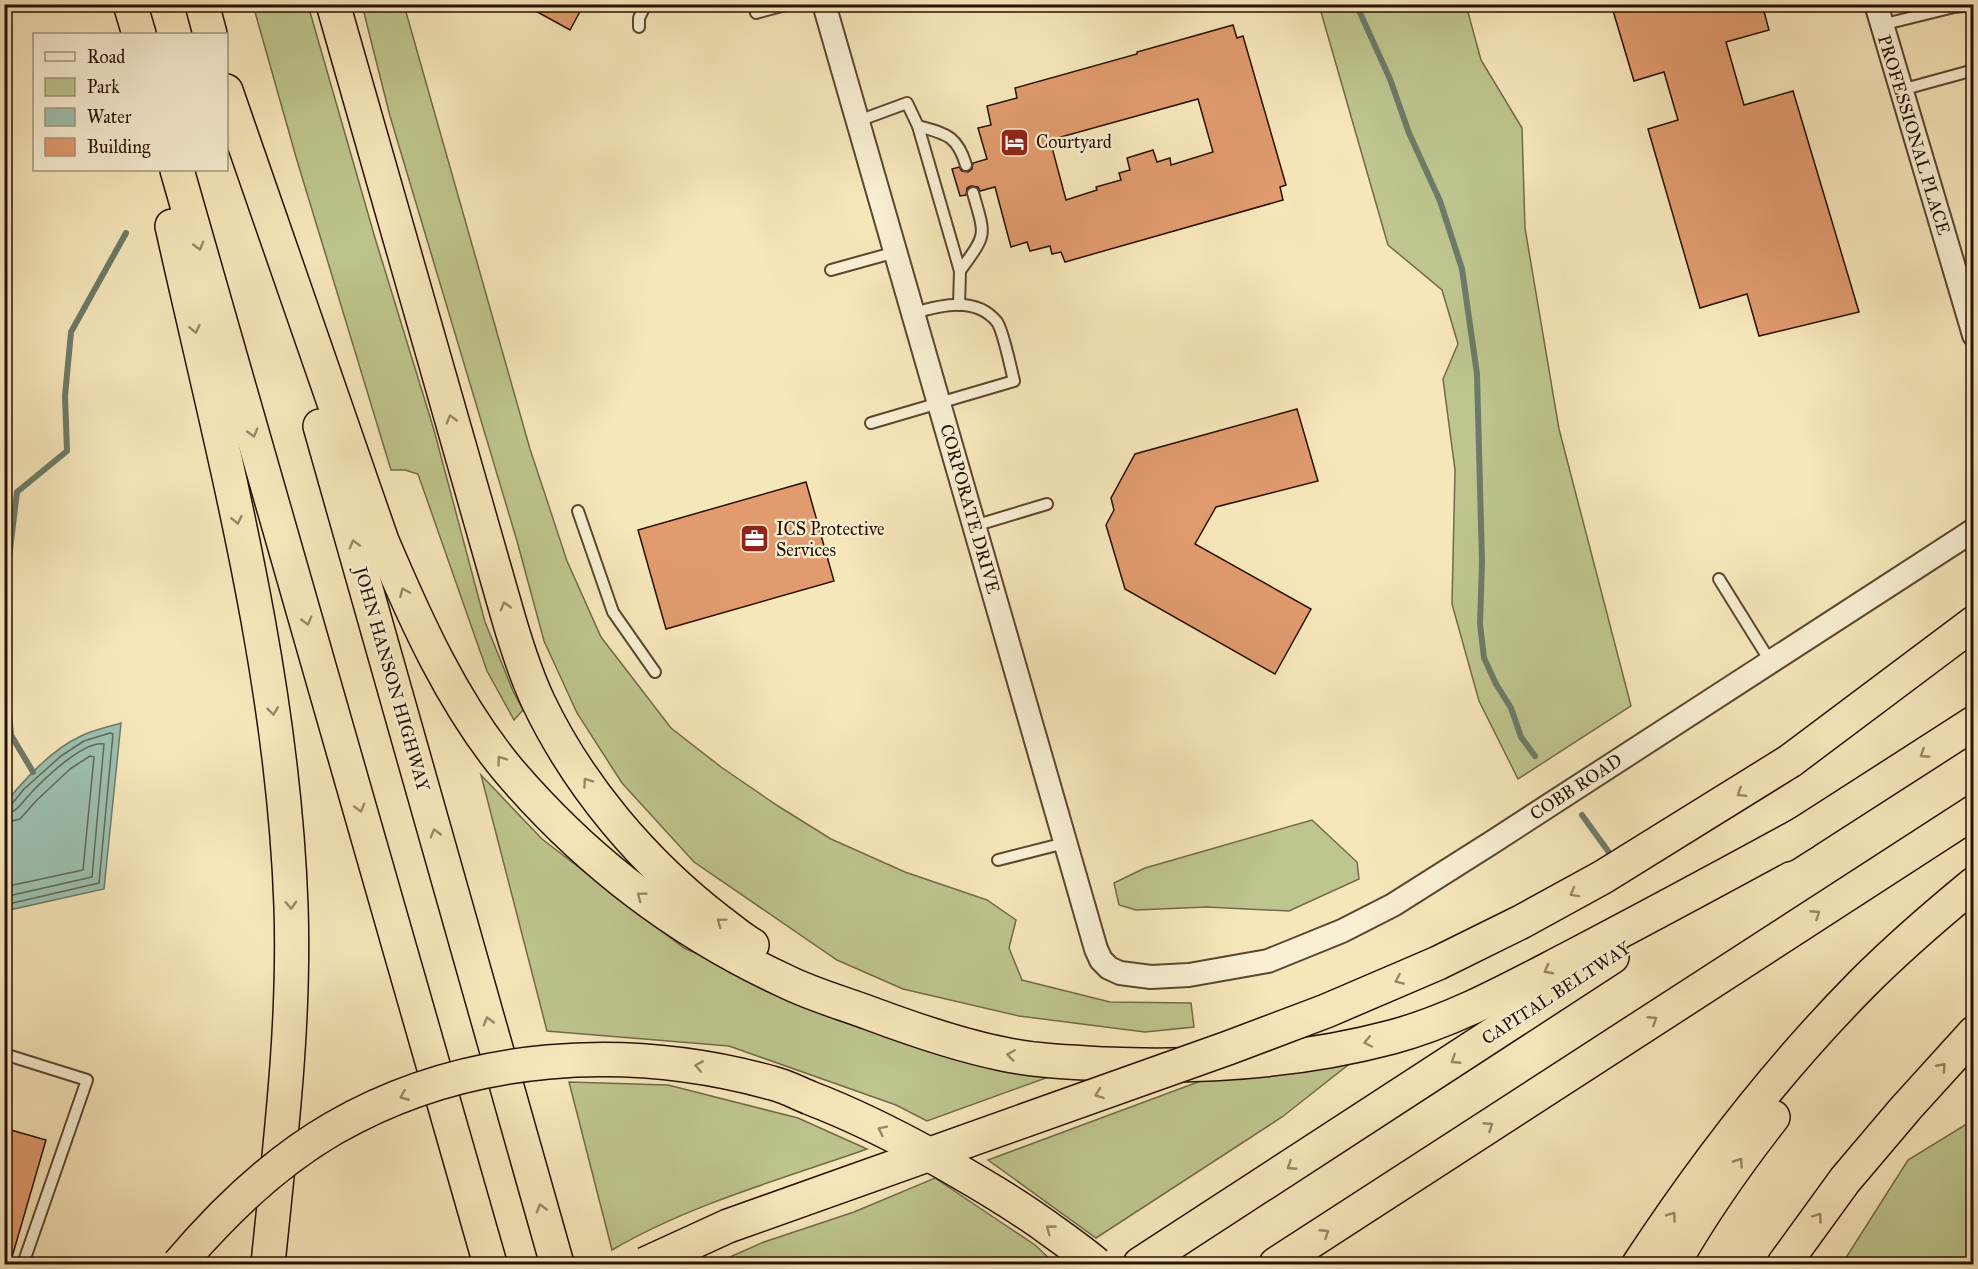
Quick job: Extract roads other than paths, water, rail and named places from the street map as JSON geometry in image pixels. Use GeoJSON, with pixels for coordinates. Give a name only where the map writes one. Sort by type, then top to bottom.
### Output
{"type":"FeatureCollection","features":[{"type":"Feature","properties":{"kind":"highway"},"geometry":{"type":"LineString","coordinates":[[123,4],[130,33]]}},
{"type":"Feature","properties":{"kind":"highway"},"geometry":{"type":"LineString","coordinates":[[130,4],[139,33]]}},
{"type":"Feature","properties":{"kind":"highway"},"geometry":{"type":"LineString","coordinates":[[202,4],[210,33]]}},
{"type":"Feature","properties":{"kind":"highway"},"geometry":{"type":"LineString","coordinates":[[333,4],[519,652],[538,700],[563,748],[624,832],[662,872],[701,907],[747,942],[879,1016]]}},
{"type":"Feature","properties":{"kind":"highway"},"geometry":{"type":"LineString","coordinates":[[228,98],[382,541],[410,608],[474,723],[507,768],[544,808],[639,895],[682,925],[741,960],[790,984],[936,1037],[1004,1054],[1069,1062],[1162,1066],[1268,1060],[1392,1037],[1444,1020],[1495,997],[1803,833]]}},
{"type":"Feature","properties":{"kind":"highway","name":"JOHN HANSON HIGHWAY"},"geometry":{"type":"LineString","coordinates":[[228,99],[557,1264]]}},
{"type":"Feature","properties":{"kind":"highway"},"geometry":{"type":"LineString","coordinates":[[160,171],[249,573],[269,679],[282,780],[291,908],[291,983],[288,1056],[268,1264]]}},
{"type":"Feature","properties":{"kind":"highway"},"geometry":{"type":"LineString","coordinates":[[177,171],[490,1264]]}},
{"type":"Feature","properties":{"kind":"highway"},"geometry":{"type":"LineString","coordinates":[[1790,762],[1974,623]]}},
{"type":"Feature","properties":{"kind":"highway"},"geometry":{"type":"LineString","coordinates":[[645,1264],[728,1226],[1239,1044],[1326,1011],[1438,963],[1521,922],[1602,877],[1974,646]]}},
{"type":"Feature","properties":{"kind":"highway","name":"CAPITAL BELTWAY"},"geometry":{"type":"LineString","coordinates":[[1140,1264],[1974,723]]}},
{"type":"Feature","properties":{"kind":"highway"},"geometry":{"type":"LineString","coordinates":[[1276,1264],[1974,812]]}},
{"type":"Feature","properties":{"kind":"highway"},"geometry":{"type":"LineString","coordinates":[[1639,1264],[1725,1141],[1795,1057],[1862,985],[1929,921],[1974,884]]}},
{"type":"Feature","properties":{"kind":"highway"},"geometry":{"type":"LineString","coordinates":[[1673,1264],[1746,1152],[1811,1070],[1876,998],[1974,905]]}},
{"type":"Feature","properties":{"kind":"highway"},"geometry":{"type":"LineString","coordinates":[[1784,1264],[1845,1180],[1974,1033]]}},
{"type":"Feature","properties":{"kind":"highway"},"geometry":{"type":"LineString","coordinates":[[249,1264],[267,1179],[288,1056]]}},
{"type":"Feature","properties":{"kind":"highway"},"geometry":{"type":"LineString","coordinates":[[179,1264],[207,1231],[291,1157],[334,1128],[379,1106],[425,1087],[473,1074],[527,1064],[636,1059],[695,1065],[774,1083],[844,1111],[985,1185],[1043,1224],[1096,1264]]}},
{"type":"Feature","properties":{"kind":"street","name":"CORPORATE DRIVE"},"geometry":{"type":"LineString","coordinates":[[824,4],[1096,949],[1101,960],[1109,968],[1120,973],[1151,977]]}},
{"type":"Feature","properties":{"kind":"street","name":"PROFESSIONAL PLACE"},"geometry":{"type":"LineString","coordinates":[[1878,15],[1974,335]]}},
{"type":"Feature","properties":{"kind":"street","name":"COBB ROAD"},"geometry":{"type":"LineString","coordinates":[[1151,977],[1190,975],[1268,961],[1342,931],[1393,905],[1974,530]]}},
{"type":"Feature","properties":{"kind":"lane"},"geometry":{"type":"LineString","coordinates":[[639,27],[639,18],[646,4]]}},
{"type":"Feature","properties":{"kind":"lane"},"geometry":{"type":"LineString","coordinates":[[756,13],[789,4]]}},
{"type":"Feature","properties":{"kind":"lane"},"geometry":{"type":"LineString","coordinates":[[1878,15],[1974,5]]}},
{"type":"Feature","properties":{"kind":"lane"},"geometry":{"type":"LineString","coordinates":[[1901,90],[1974,70]]}},
{"type":"Feature","properties":{"kind":"lane"},"geometry":{"type":"LineString","coordinates":[[858,121],[907,103],[918,126],[960,271],[959,305]]}},
{"type":"Feature","properties":{"kind":"lane"},"geometry":{"type":"LineString","coordinates":[[918,126],[943,133],[956,141],[966,165]]}},
{"type":"Feature","properties":{"kind":"lane"},"geometry":{"type":"LineString","coordinates":[[960,271],[979,244],[983,232],[973,192]]}},
{"type":"Feature","properties":{"kind":"lane"},"geometry":{"type":"LineString","coordinates":[[831,270],[896,252]]}},
{"type":"Feature","properties":{"kind":"lane"},"geometry":{"type":"LineString","coordinates":[[871,423],[1014,381],[998,323],[985,312],[970,306],[947,304],[914,313]]}},
{"type":"Feature","properties":{"kind":"lane"},"geometry":{"type":"LineString","coordinates":[[974,526],[1047,504]]}},
{"type":"Feature","properties":{"kind":"lane"},"geometry":{"type":"LineString","coordinates":[[578,511],[613,612],[655,672]]}},
{"type":"Feature","properties":{"kind":"lane"},"geometry":{"type":"LineString","coordinates":[[1719,579],[1770,661]]}},
{"type":"Feature","properties":{"kind":"lane"},"geometry":{"type":"LineString","coordinates":[[998,860],[1065,843]]}},
{"type":"Feature","properties":{"kind":"lane"},"geometry":{"type":"LineString","coordinates":[[4,1054],[87,1080],[23,1264]]}},
{"type":"Feature","properties":{"kind":"water"},"geometry":{"type":"Polygon","coordinates":[[[121,723],[104,889],[5,911],[5,803],[30,775],[59,749],[86,734],[121,723]]]}},
{"type":"Feature","properties":{"kind":"waterway"},"geometry":{"type":"LineString","coordinates":[[1356,4],[1390,79],[1409,133],[1440,201],[1462,269],[1477,374],[1482,562],[1480,624],[1484,658],[1511,708],[1521,737],[1535,756]]}},
{"type":"Feature","properties":{"kind":"waterway"},"geometry":{"type":"LineString","coordinates":[[4,617],[17,492],[67,451],[65,396],[71,332],[126,233]]}},
{"type":"Feature","properties":{"kind":"waterway"},"geometry":{"type":"LineString","coordinates":[[4,657],[11,735],[33,772]]}},
{"type":"Feature","properties":{"kind":"waterway"},"geometry":{"type":"LineString","coordinates":[[1582,815],[1613,858]]}},
{"type":"Feature","properties":{"kind":"place","name":"Courtyard"},"geometry":{"type":"Point","coordinates":[1015,142]}},
{"type":"Feature","properties":{"kind":"place","name":"ICS Protective Services"},"geometry":{"type":"Point","coordinates":[755,539]}}]}
